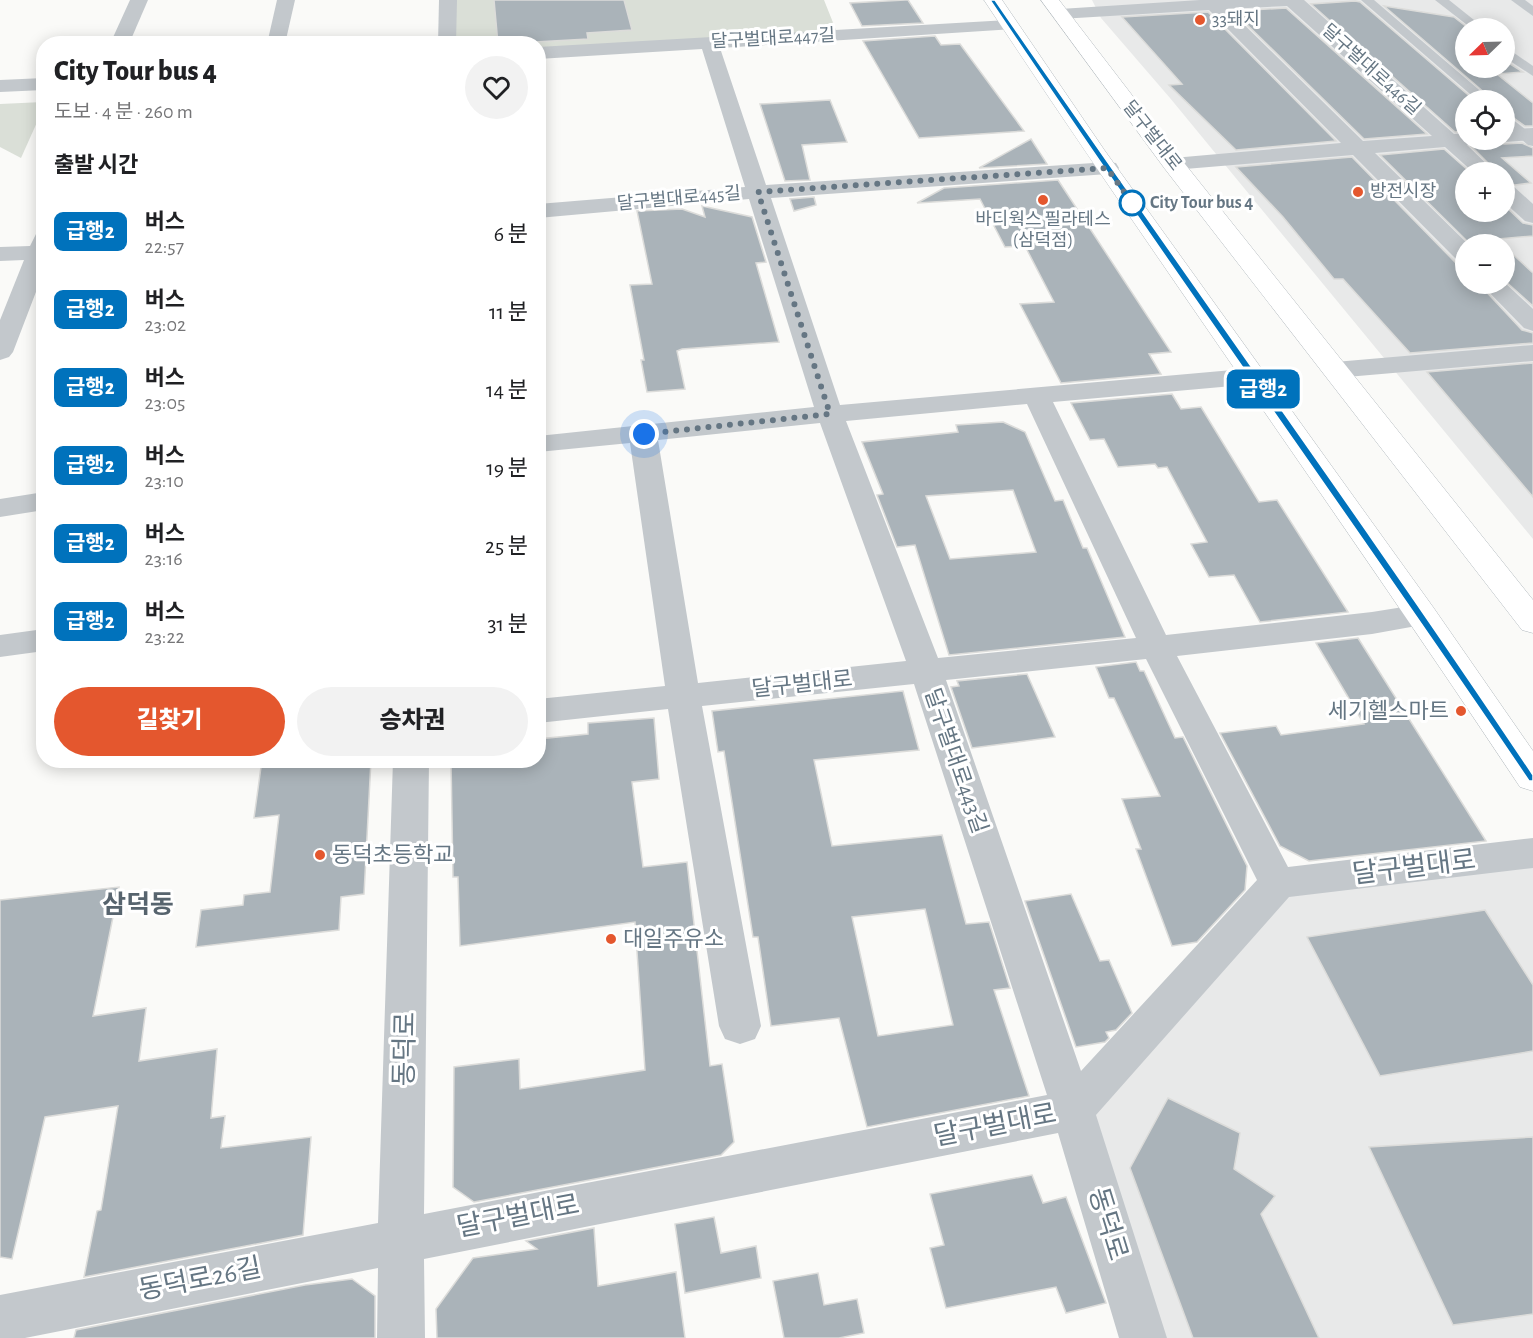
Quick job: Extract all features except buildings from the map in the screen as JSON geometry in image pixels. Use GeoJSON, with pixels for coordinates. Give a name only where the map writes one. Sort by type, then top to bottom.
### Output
{"type":"FeatureCollection","features":[{"type":"Feature","properties":{"kind":"main road"},"geometry":{"type":"LineString","coordinates":[[993,0],[1107,168],[1422,615],[1533,778]]}},
{"type":"Feature","properties":{"kind":"main road","name":"달구벌대로"},"geometry":{"type":"LineString","coordinates":[[1055,7],[1173,164],[1533,622]]}},
{"type":"Feature","properties":{"kind":"street"},"geometry":{"type":"LineString","coordinates":[[123,36],[139,0]]}},
{"type":"Feature","properties":{"kind":"street"},"geometry":{"type":"LineString","coordinates":[[278,36],[286,0]]}},
{"type":"Feature","properties":{"kind":"street"},"geometry":{"type":"LineString","coordinates":[[447,36],[448,0]]}},
{"type":"Feature","properties":{"kind":"street","name":"달구벌대로"},"geometry":{"type":"LineString","coordinates":[[1055,7],[1293,0]]}},
{"type":"Feature","properties":{"kind":"street","name":"달구벌대로446길"},"geometry":{"type":"LineString","coordinates":[[1293,0],[1455,137]]}},
{"type":"Feature","properties":{"kind":"street"},"geometry":{"type":"LineString","coordinates":[[1211,2],[1455,245]]}},
{"type":"Feature","properties":{"kind":"street","name":"달구벌대로447길"},"geometry":{"type":"LineString","coordinates":[[546,53],[1008,25]]}},
{"type":"Feature","properties":{"kind":"street","name":"달구벌대로443길"},"geometry":{"type":"LineString","coordinates":[[709,43],[830,414],[926,671],[1073,1110]]}},
{"type":"Feature","properties":{"kind":"street"},"geometry":{"type":"LineString","coordinates":[[0,87],[36,85]]}},
{"type":"Feature","properties":{"kind":"street","name":"달구벌대로446길"},"geometry":{"type":"LineString","coordinates":[[1173,164],[1455,140]]}},
{"type":"Feature","properties":{"kind":"street","name":"달구벌대로446길"},"geometry":{"type":"LineString","coordinates":[[1466,150],[1477,162]]}},
{"type":"Feature","properties":{"kind":"street","name":"달구벌대로445길"},"geometry":{"type":"LineString","coordinates":[[546,210],[758,192],[1107,168]]}},
{"type":"Feature","properties":{"kind":"street"},"geometry":{"type":"LineString","coordinates":[[1515,200],[1533,216]]}},
{"type":"Feature","properties":{"kind":"street"},"geometry":{"type":"LineString","coordinates":[[0,254],[36,249]]}},
{"type":"Feature","properties":{"kind":"street"},"geometry":{"type":"LineString","coordinates":[[0,352],[36,263]]}},
{"type":"Feature","properties":{"kind":"street"},"geometry":{"type":"LineString","coordinates":[[1503,294],[1533,323]]}},
{"type":"Feature","properties":{"kind":"street"},"geometry":{"type":"LineString","coordinates":[[1335,370],[1533,353]]}},
{"type":"Feature","properties":{"kind":"street"},"geometry":{"type":"LineString","coordinates":[[546,443],[830,414],[1255,376]]}},
{"type":"Feature","properties":{"kind":"street"},"geometry":{"type":"LineString","coordinates":[[1036,397],[1156,647],[1278,883]]}},
{"type":"Feature","properties":{"kind":"street"},"geometry":{"type":"LineString","coordinates":[[644,434],[683,696],[740,1026]]}},
{"type":"Feature","properties":{"kind":"street"},"geometry":{"type":"LineString","coordinates":[[0,508],[36,502]]}},
{"type":"Feature","properties":{"kind":"street","name":"달구벌대로"},"geometry":{"type":"LineString","coordinates":[[546,710],[1156,647],[1372,623],[1422,615]]}},
{"type":"Feature","properties":{"kind":"street"},"geometry":{"type":"LineString","coordinates":[[0,646],[36,641]]}},
{"type":"Feature","properties":{"kind":"street","name":"동덕로"},"geometry":{"type":"LineString","coordinates":[[401,1338],[411,768]]}},
{"type":"Feature","properties":{"kind":"street","name":"달구벌대로"},"geometry":{"type":"LineString","coordinates":[[401,1239],[1073,1110],[1278,883],[1533,853]]}},
{"type":"Feature","properties":{"kind":"street","name":"동덕로"},"geometry":{"type":"LineString","coordinates":[[1073,1110],[1143,1338]]}},
{"type":"Feature","properties":{"kind":"street","name":"동덕로26길"},"geometry":{"type":"LineString","coordinates":[[0,1318],[401,1239]]}},
{"type":"Feature","properties":{"kind":"lane"},"geometry":{"type":"LineString","coordinates":[[1367,0],[1473,90]]}},
{"type":"Feature","properties":{"kind":"lane"},"geometry":{"type":"LineString","coordinates":[[1441,0],[1465,18]]}},
{"type":"Feature","properties":{"kind":"lane"},"geometry":{"type":"LineString","coordinates":[[1517,0],[1533,12]]}},
{"type":"Feature","properties":{"kind":"lane"},"geometry":{"type":"LineString","coordinates":[[1515,58],[1533,72]]}},
{"type":"Feature","properties":{"kind":"shaded area"},"geometry":{"type":"Polygon","coordinates":[[[448,0],[824,0],[838,35],[546,53],[546,36],[447,36],[448,0]]]}},
{"type":"Feature","properties":{"kind":"shaded area","name":"방전시장"},"geometry":{"type":"Polygon","coordinates":[[[1092,0],[1533,0],[1533,539],[1170,98],[1101,18],[1092,0]]]}},
{"type":"Feature","properties":{"kind":"shaded area"},"geometry":{"type":"Polygon","coordinates":[[[36,102],[36,125],[21,158],[0,147],[0,104],[36,102]]]}},
{"type":"Feature","properties":{"kind":"shaded area"},"geometry":{"type":"Polygon","coordinates":[[[1533,851],[1533,1338],[1143,1338],[1073,1110],[1278,883],[1533,851]]]}},
{"type":"Feature","properties":{"kind":"bus line","name":"급행2"},"geometry":{"type":"LineString","coordinates":[[993,0],[1097,155],[1422,615],[1533,778]]}},
{"type":"Feature","properties":{"kind":"place","name":"33돼지"},"geometry":{"type":"Point","coordinates":[1200,20]}},
{"type":"Feature","properties":{"kind":"place","name":"방전시장"},"geometry":{"type":"Point","coordinates":[1358,192]}},
{"type":"Feature","properties":{"kind":"place","name":"바디웍스 필라테스 (삼덕점)"},"geometry":{"type":"Point","coordinates":[1043,200]}},
{"type":"Feature","properties":{"kind":"place","name":"City Tour bus 4"},"geometry":{"type":"Point","coordinates":[1132,203]}},
{"type":"Feature","properties":{"kind":"place","name":"세기헬스마트"},"geometry":{"type":"Point","coordinates":[1461,711]}},
{"type":"Feature","properties":{"kind":"place","name":"동덕초등학교"},"geometry":{"type":"Point","coordinates":[320,855]}},
{"type":"Feature","properties":{"kind":"place","name":"대일주유소"},"geometry":{"type":"Point","coordinates":[611,939]}},
{"type":"Feature","properties":{"kind":"district","name":"삼덕동"},"geometry":{"type":"Point","coordinates":[138,905]}},
{"type":"Feature","properties":{"kind":"route"},"geometry":{"type":"LineString","coordinates":[[644,434],[830,414],[758,192],[1107,168],[1132,203]]}}]}
